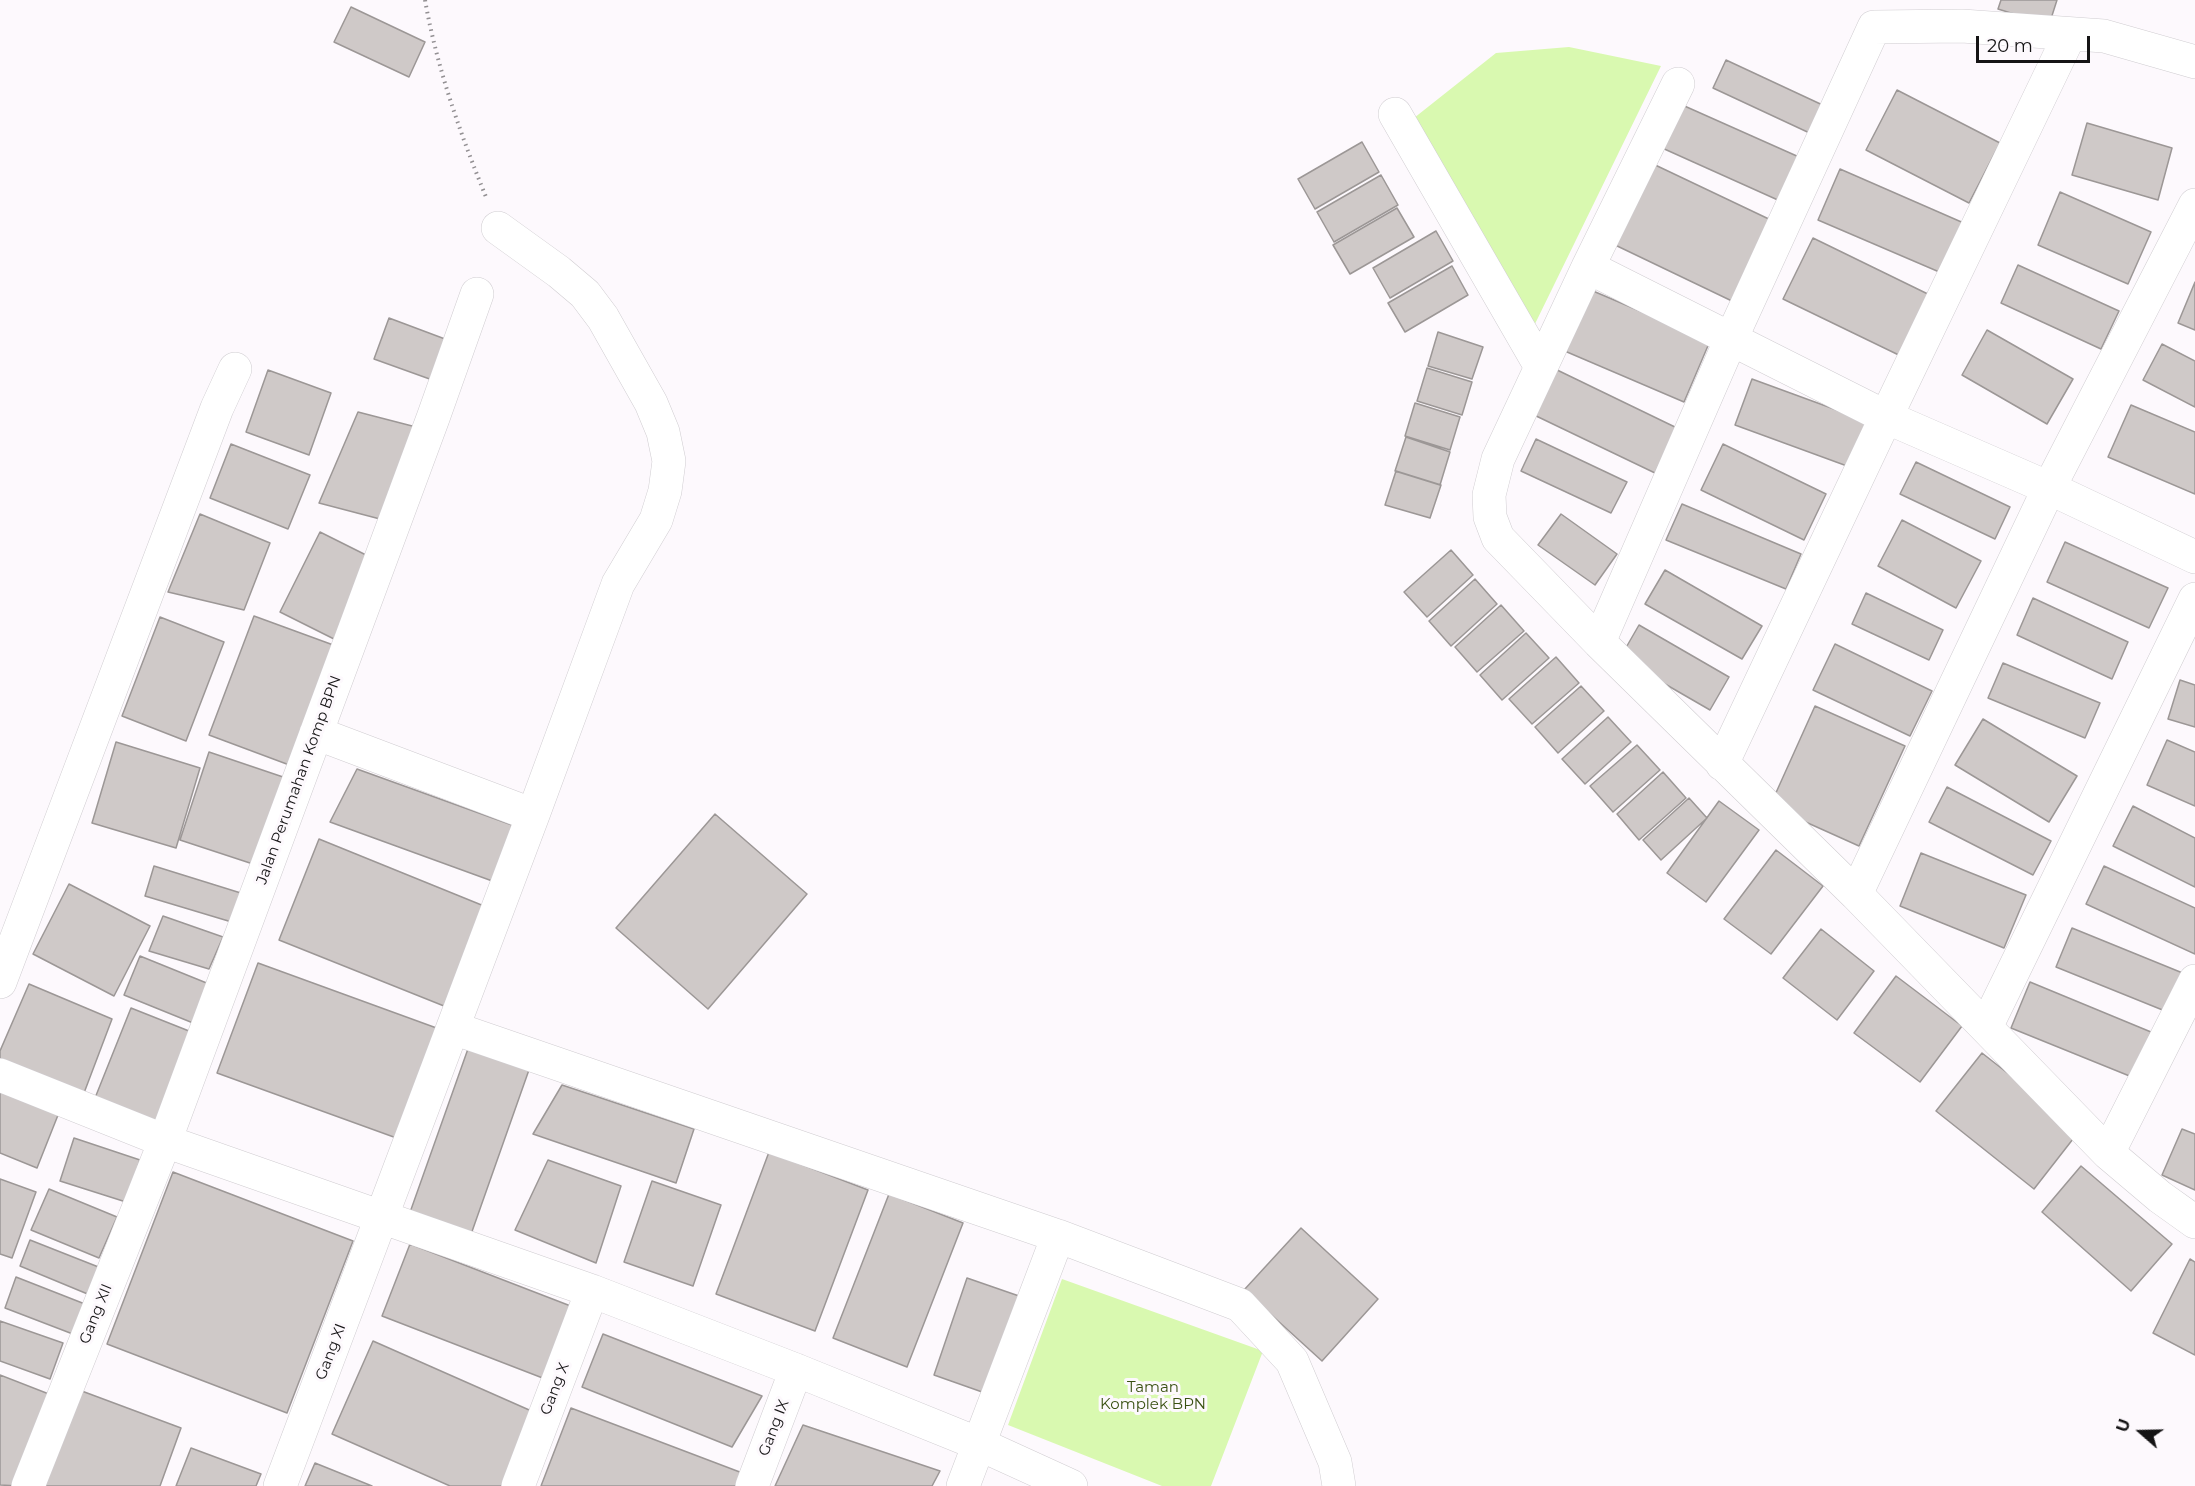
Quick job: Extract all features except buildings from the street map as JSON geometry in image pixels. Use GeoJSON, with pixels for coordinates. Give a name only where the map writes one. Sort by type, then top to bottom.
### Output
{"type":"FeatureCollection","features":[{"type":"Feature","properties":{"kind":"street"},"geometry":{"type":"LineString","coordinates":[[1599,642],[1731,339],[1874,27],[1962,26],[2104,36],[2195,62]]}},
{"type":"Feature","properties":{"kind":"street"},"geometry":{"type":"LineString","coordinates":[[1722,764],[2070,34]]}},
{"type":"Feature","properties":{"kind":"street"},"geometry":{"type":"LineString","coordinates":[[1678,84],[1588,267],[1498,459],[1489,495],[1490,517],[1498,538],[1599,642],[1856,894],[2109,1153],[2160,1197],[2195,1222]]}},
{"type":"Feature","properties":{"kind":"street"},"geometry":{"type":"LineString","coordinates":[[1395,114],[1540,367]]}},
{"type":"Feature","properties":{"kind":"street"},"geometry":{"type":"LineString","coordinates":[[1856,894],[2049,489],[2195,205]]}},
{"type":"Feature","properties":{"kind":"street"},"geometry":{"type":"LineString","coordinates":[[381,1219],[618,584],[656,520],[665,491],[669,461],[663,432],[651,403],[603,318],[585,294],[568,279],[498,228]]}},
{"type":"Feature","properties":{"kind":"street"},"geometry":{"type":"LineString","coordinates":[[1588,267],[1886,417],[2195,557]]}},
{"type":"Feature","properties":{"kind":"street","name":"Jalan Perumahan Komp BPN"},"geometry":{"type":"LineString","coordinates":[[165,1141],[477,294]]}},
{"type":"Feature","properties":{"kind":"street"},"geometry":{"type":"LineString","coordinates":[[0,982],[217,408],[235,369]]}},
{"type":"Feature","properties":{"kind":"street"},"geometry":{"type":"LineString","coordinates":[[1986,1027],[2195,599]]}},
{"type":"Feature","properties":{"kind":"street"},"geometry":{"type":"LineString","coordinates":[[316,733],[533,815]]}},
{"type":"Feature","properties":{"kind":"street"},"geometry":{"type":"LineString","coordinates":[[2109,1153],[2195,981]]}},
{"type":"Feature","properties":{"kind":"street"},"geometry":{"type":"LineString","coordinates":[[453,1028],[1058,1236],[1240,1305],[1292,1361],[1335,1462],[1339,1486]]}},
{"type":"Feature","properties":{"kind":"street"},"geometry":{"type":"LineString","coordinates":[[0,1075],[165,1141],[381,1219],[592,1291],[979,1444],[1071,1486]]}},
{"type":"Feature","properties":{"kind":"street","name":"Gang XII"},"geometry":{"type":"LineString","coordinates":[[28,1486],[165,1141]]}},
{"type":"Feature","properties":{"kind":"street","name":"Gang XI"},"geometry":{"type":"LineString","coordinates":[[280,1486],[381,1219]]}},
{"type":"Feature","properties":{"kind":"street"},"geometry":{"type":"LineString","coordinates":[[963,1486],[1058,1236]]}},
{"type":"Feature","properties":{"kind":"street","name":"Gang X"},"geometry":{"type":"LineString","coordinates":[[518,1486],[592,1291]]}},
{"type":"Feature","properties":{"kind":"street","name":"Gang IX"},"geometry":{"type":"LineString","coordinates":[[752,1486],[795,1370]]}},
{"type":"Feature","properties":{"kind":"path"},"geometry":{"type":"LineString","coordinates":[[425,0],[430,28],[460,132],[498,228]]}},
{"type":"Feature","properties":{"kind":"green space"},"geometry":{"type":"Polygon","coordinates":[[[1569,47],[1661,66],[1532,330],[1414,118],[1496,53],[1569,47]]]}},
{"type":"Feature","properties":{"kind":"green space","name":"Taman Komplek BPN"},"geometry":{"type":"Polygon","coordinates":[[[1062,1279],[1263,1351],[1211,1486],[1162,1486],[1008,1425],[1062,1279]]]}}]}
